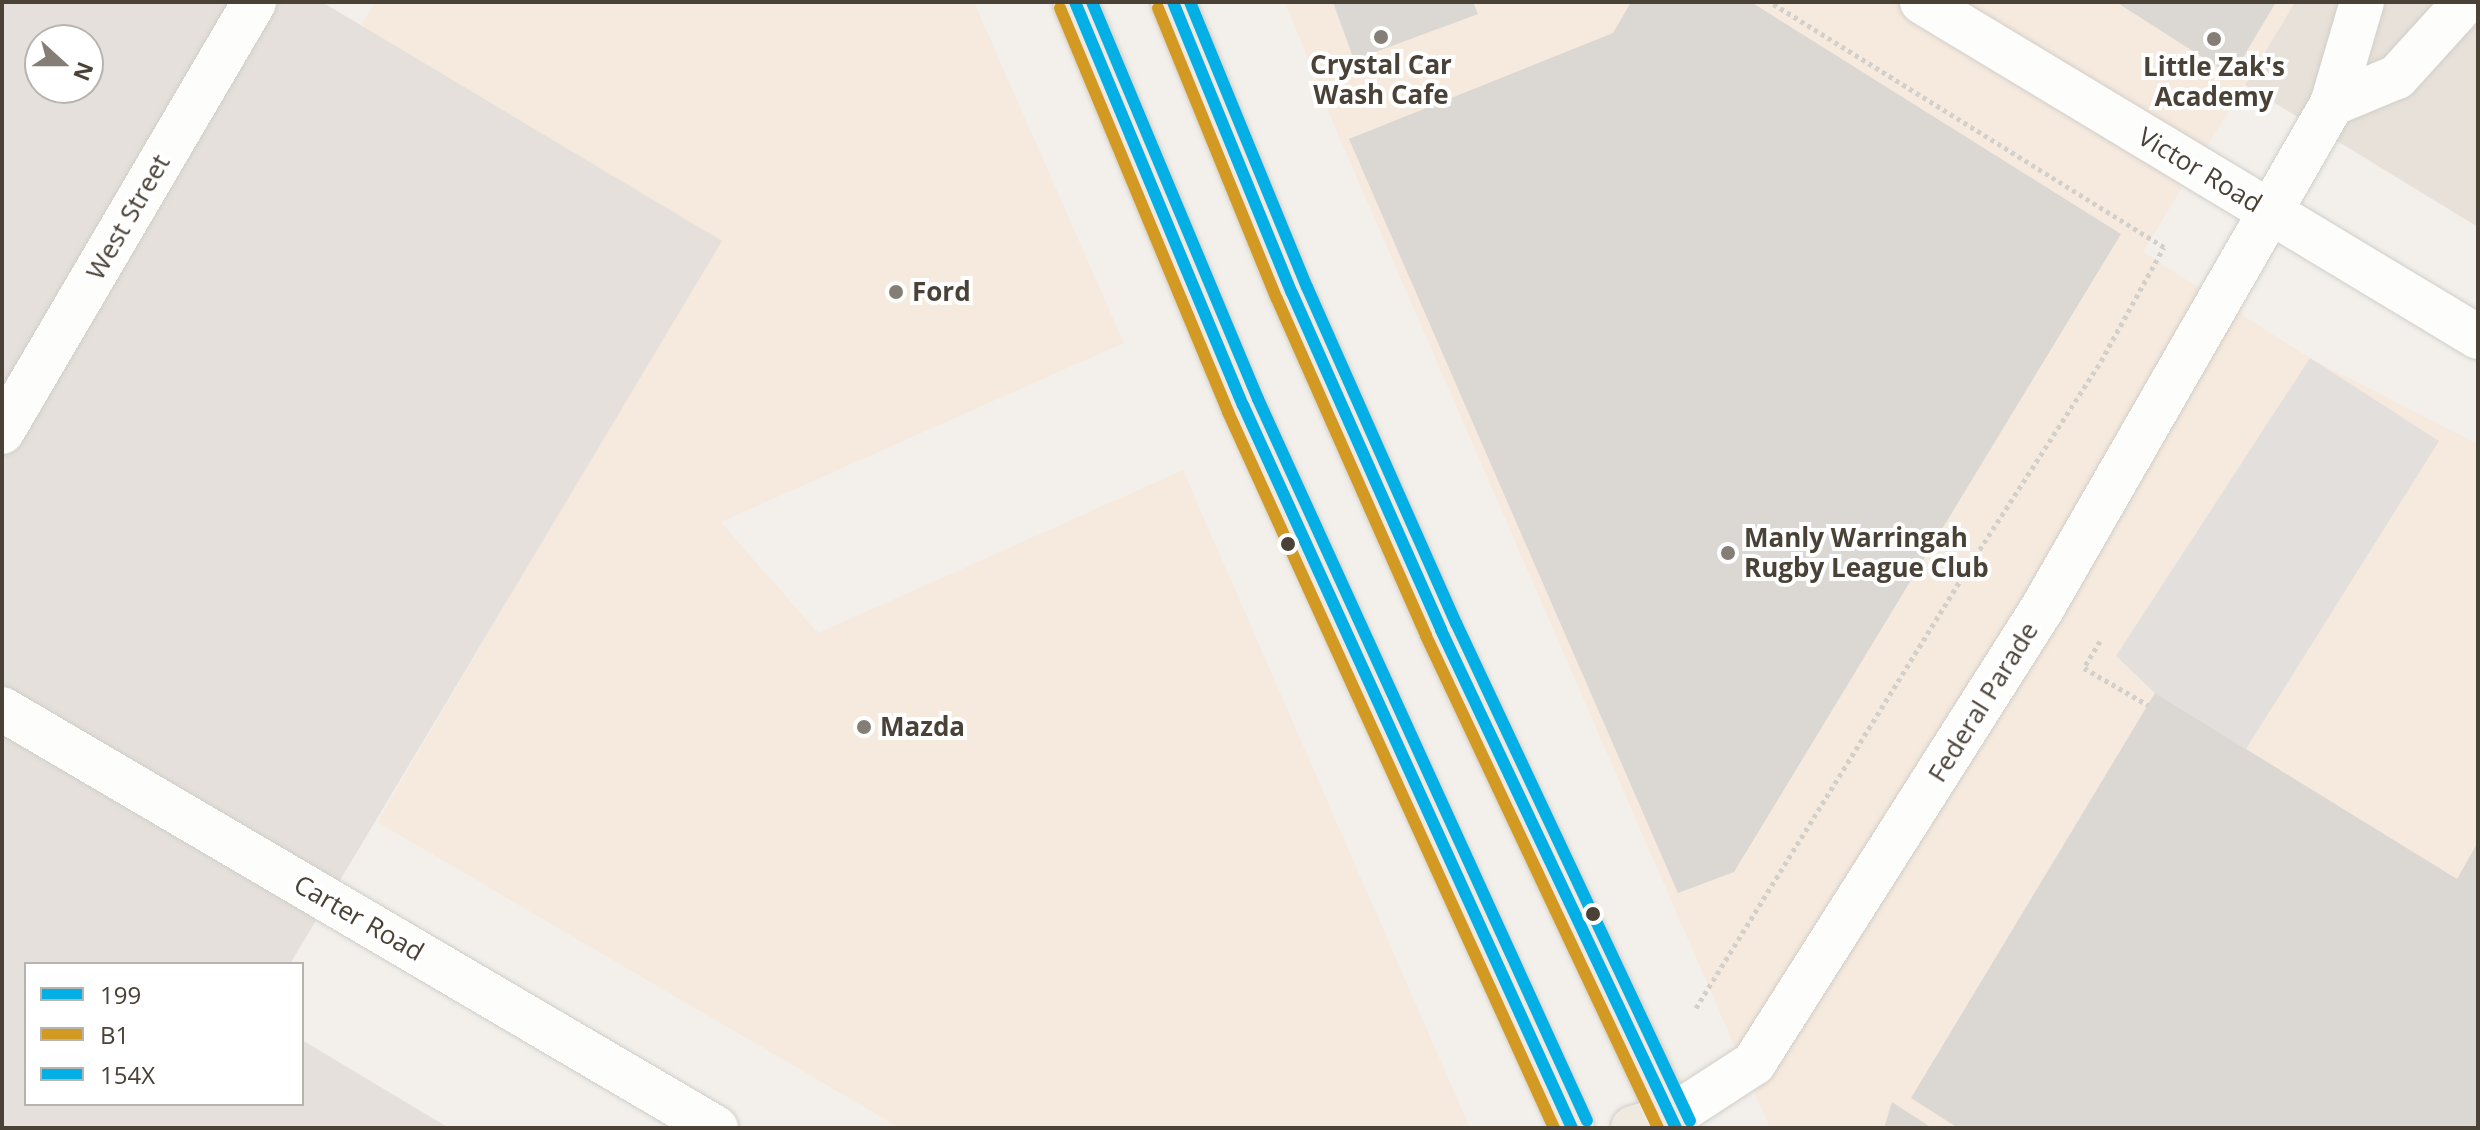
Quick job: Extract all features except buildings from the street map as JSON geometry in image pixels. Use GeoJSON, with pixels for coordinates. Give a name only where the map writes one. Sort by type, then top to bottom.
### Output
{"type":"FeatureCollection","features":[{"type":"Feature","properties":{"kind":"highway"},"geometry":{"type":"LineString","coordinates":[[1075,2],[1250,419],[1572,1128]]}},
{"type":"Feature","properties":{"kind":"highway"},"geometry":{"type":"LineString","coordinates":[[1173,2],[1292,293],[1660,1124]]}},
{"type":"Feature","properties":{"kind":"street","name":"West Street"},"geometry":{"type":"LineString","coordinates":[[2,432],[254,2]]}},
{"type":"Feature","properties":{"kind":"street","name":"Victor Road"},"geometry":{"type":"LineString","coordinates":[[1922,2],[2478,337]]}},
{"type":"Feature","properties":{"kind":"street","name":"Federal Parade"},"geometry":{"type":"LineString","coordinates":[[1660,1124],[1754,1063],[2043,607],[2332,104],[2362,2]]}},
{"type":"Feature","properties":{"kind":"street"},"geometry":{"type":"LineString","coordinates":[[2332,104],[2397,77],[2465,2]]}},
{"type":"Feature","properties":{"kind":"street","name":"Carter Road"},"geometry":{"type":"LineString","coordinates":[[2,709],[716,1128]]}},
{"type":"Feature","properties":{"kind":"path"},"geometry":{"type":"LineString","coordinates":[[1696,1008],[1971,563],[2101,361],[2164,247],[1771,2]]}},
{"type":"Feature","properties":{"kind":"path"},"geometry":{"type":"LineString","coordinates":[[2100,641],[2084,668],[2148,705]]}},
{"type":"Feature","properties":{"kind":"shaded area"},"geometry":{"type":"Polygon","coordinates":[[[2,2],[322,2],[722,241],[291,962],[24,962],[24,1106],[304,1106],[304,1041],[449,1128],[2,1128],[2,2]]]}},
{"type":"Feature","properties":{"kind":"shaded area","name":"Mazda"},"geometry":{"type":"Polygon","coordinates":[[[375,2],[974,2],[1124,343],[721,522],[818,633],[1183,470],[1470,1128],[900,1128],[377,822],[625,401],[362,24],[375,2]]]}},
{"type":"Feature","properties":{"kind":"shaded area"},"geometry":{"type":"Polygon","coordinates":[[[1285,2],[2295,2],[2143,252],[2310,358],[2478,444],[2478,1128],[1770,1128],[1336,130],[1285,2]]]}},
{"type":"Feature","properties":{"kind":"shaded area"},"geometry":{"type":"Polygon","coordinates":[[[2295,2],[2478,2],[2478,227],[2245,85],[2295,2]]]}},
{"type":"Feature","properties":{"kind":"shaded area"},"geometry":{"type":"Polygon","coordinates":[[[2310,358],[2439,441],[2246,749],[2155,693],[2116,656],[2310,358]]]}},
{"type":"Feature","properties":{"kind":"transit line","name":"199"},"geometry":{"type":"LineString","coordinates":[[1075,2],[1243,405],[1572,1128]]}},
{"type":"Feature","properties":{"kind":"transit line","name":"154X"},"geometry":{"type":"LineString","coordinates":[[1092,2],[1258,399],[1587,1121]]}},
{"type":"Feature","properties":{"kind":"transit line","name":"199"},"geometry":{"type":"LineString","coordinates":[[1173,2],[1292,293],[1441,630],[1676,1128]]}},
{"type":"Feature","properties":{"kind":"transit line","name":"154X"},"geometry":{"type":"LineString","coordinates":[[1190,2],[1307,287],[1456,623],[1690,1121]]}},
{"type":"Feature","properties":{"kind":"transit line","name":"B1"},"geometry":{"type":"LineString","coordinates":[[1060,8],[1228,412],[1554,1128]]}},
{"type":"Feature","properties":{"kind":"transit line","name":"B1"},"geometry":{"type":"LineString","coordinates":[[1158,8],[1277,299],[1426,636],[1658,1128]]}},
{"type":"Feature","properties":{"kind":"place","name":"Crystal Car Wash Cafe"},"geometry":{"type":"Point","coordinates":[1381,37]}},
{"type":"Feature","properties":{"kind":"place","name":"Little Zak's Academy"},"geometry":{"type":"Point","coordinates":[2214,39]}},
{"type":"Feature","properties":{"kind":"place","name":"Ford"},"geometry":{"type":"Point","coordinates":[896,292]}},
{"type":"Feature","properties":{"kind":"place","name":"Manly Warringah Rugby League Club"},"geometry":{"type":"Point","coordinates":[1728,553]}},
{"type":"Feature","properties":{"kind":"place","name":"Mazda"},"geometry":{"type":"Point","coordinates":[864,727]}}]}
